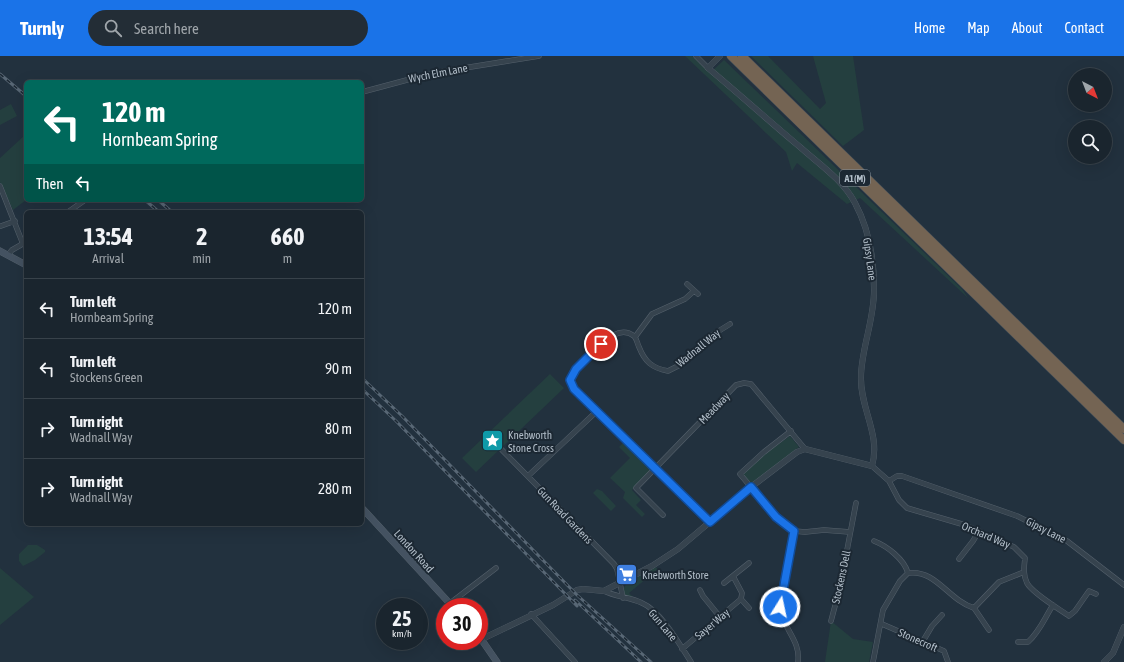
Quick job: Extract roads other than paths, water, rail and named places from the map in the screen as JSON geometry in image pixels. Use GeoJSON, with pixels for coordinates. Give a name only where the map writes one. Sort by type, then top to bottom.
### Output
{"type":"FeatureCollection","features":[{"type":"Feature","properties":{"kind":"highway","name":"A1(M)"},"geometry":{"type":"LineString","coordinates":[[731,56],[1124,440]]}},
{"type":"Feature","properties":{"kind":"highway","name":"A1(M)"},"geometry":{"type":"LineString","coordinates":[[742,56],[1124,429]]}},
{"type":"Feature","properties":{"kind":"main road"},"geometry":{"type":"LineString","coordinates":[[0,251],[24,263]]}},
{"type":"Feature","properties":{"kind":"main road","name":"London Road"},"geometry":{"type":"LineString","coordinates":[[364,510],[445,598]]}},
{"type":"Feature","properties":{"kind":"main road"},"geometry":{"type":"LineString","coordinates":[[488,649],[497,662]]}},
{"type":"Feature","properties":{"kind":"street","name":"Wych Elm Lane"},"geometry":{"type":"LineString","coordinates":[[364,91],[433,73],[539,56]]}},
{"type":"Feature","properties":{"kind":"street"},"geometry":{"type":"LineString","coordinates":[[696,56],[708,68],[718,58]]}},
{"type":"Feature","properties":{"kind":"street","name":"Gipsy Lane"},"geometry":{"type":"LineString","coordinates":[[708,68],[834,177],[854,202],[860,214],[868,237],[874,288],[868,337],[860,380],[874,437],[875,451],[872,466]]}},
{"type":"Feature","properties":{"kind":"street"},"geometry":{"type":"LineString","coordinates":[[0,186],[24,241]]}},
{"type":"Feature","properties":{"kind":"street"},"geometry":{"type":"LineString","coordinates":[[71,210],[82,202]]}},
{"type":"Feature","properties":{"kind":"street"},"geometry":{"type":"LineString","coordinates":[[1,226],[15,221]]}},
{"type":"Feature","properties":{"kind":"street"},"geometry":{"type":"LineString","coordinates":[[8,255],[12,250],[24,244]]}},
{"type":"Feature","properties":{"kind":"street"},"geometry":{"type":"LineString","coordinates":[[687,284],[696,293],[652,314],[635,337],[630,334],[621,333],[607,339],[576,369],[570,380],[574,389],[710,522]]}},
{"type":"Feature","properties":{"kind":"street","name":"Wadnall Way"},"geometry":{"type":"LineString","coordinates":[[635,337],[648,363],[655,368],[668,371],[682,364],[709,337],[730,324]]}},
{"type":"Feature","properties":{"kind":"street","name":"Meadway"},"geometry":{"type":"LineString","coordinates":[[656,469],[736,385],[744,383],[751,384],[791,431]]}},
{"type":"Feature","properties":{"kind":"street"},"geometry":{"type":"LineString","coordinates":[[528,476],[597,411]]}},
{"type":"Feature","properties":{"kind":"street"},"geometry":{"type":"LineString","coordinates":[[805,449],[791,431],[764,452],[740,474],[779,520],[794,531],[806,532],[824,530],[850,532]]}},
{"type":"Feature","properties":{"kind":"street"},"geometry":{"type":"LineString","coordinates":[[488,636],[501,632],[531,614],[554,605],[579,589],[604,591],[620,584],[678,549],[751,487],[797,452],[805,449],[872,466],[889,481]]}},
{"type":"Feature","properties":{"kind":"street","name":"Gun Road Gardens"},"geometry":{"type":"LineString","coordinates":[[502,450],[614,564],[617,569],[623,598]]}},
{"type":"Feature","properties":{"kind":"street"},"geometry":{"type":"LineString","coordinates":[[656,469],[636,488],[663,515]]}},
{"type":"Feature","properties":{"kind":"street","name":"Gipsy Lane"},"geometry":{"type":"LineString","coordinates":[[889,481],[897,476],[902,476],[1017,516],[1068,541],[1124,586]]}},
{"type":"Feature","properties":{"kind":"street","name":"Orchard Way"},"geometry":{"type":"LineString","coordinates":[[889,481],[898,500],[907,508],[965,525],[1014,547],[1025,558],[1024,572],[1027,584],[1069,616],[1075,611],[1089,591],[1096,594]]}},
{"type":"Feature","properties":{"kind":"street","name":"Stockens Dell"},"geometry":{"type":"LineString","coordinates":[[831,621],[840,587],[856,503]]}},
{"type":"Feature","properties":{"kind":"street"},"geometry":{"type":"LineString","coordinates":[[794,531],[780,607],[782,620],[797,644],[798,662]]}},
{"type":"Feature","properties":{"kind":"street"},"geometry":{"type":"LineString","coordinates":[[959,559],[979,531]]}},
{"type":"Feature","properties":{"kind":"street"},"geometry":{"type":"LineString","coordinates":[[874,541],[890,550],[905,566],[908,572]]}},
{"type":"Feature","properties":{"kind":"street"},"geometry":{"type":"LineString","coordinates":[[724,583],[749,563]]}},
{"type":"Feature","properties":{"kind":"street"},"geometry":{"type":"LineString","coordinates":[[460,598],[496,568]]}},
{"type":"Feature","properties":{"kind":"street"},"geometry":{"type":"LineString","coordinates":[[908,572],[921,572],[928,575],[955,599],[964,605],[974,608],[989,630]]}},
{"type":"Feature","properties":{"kind":"street"},"geometry":{"type":"LineString","coordinates":[[873,662],[882,624],[883,610],[898,584],[908,572]]}},
{"type":"Feature","properties":{"kind":"street"},"geometry":{"type":"LineString","coordinates":[[974,608],[999,582],[1024,572]]}},
{"type":"Feature","properties":{"kind":"street"},"geometry":{"type":"LineString","coordinates":[[734,576],[742,593],[741,599],[749,608]]}},
{"type":"Feature","properties":{"kind":"street"},"geometry":{"type":"LineString","coordinates":[[700,590],[702,596],[720,617]]}},
{"type":"Feature","properties":{"kind":"street","name":"Gun Lane"},"geometry":{"type":"LineString","coordinates":[[604,591],[644,604],[651,609],[691,662]]}},
{"type":"Feature","properties":{"kind":"street","name":"Sayer Way"},"geometry":{"type":"LineString","coordinates":[[682,649],[741,599]]}},
{"type":"Feature","properties":{"kind":"street"},"geometry":{"type":"LineString","coordinates":[[1018,642],[1028,642],[1038,633],[1044,619],[1053,605]]}},
{"type":"Feature","properties":{"kind":"street"},"geometry":{"type":"LineString","coordinates":[[531,614],[575,662]]}},
{"type":"Feature","properties":{"kind":"street"},"geometry":{"type":"LineString","coordinates":[[923,641],[932,626],[942,616]]}},
{"type":"Feature","properties":{"kind":"street","name":"Stonecroft"},"geometry":{"type":"LineString","coordinates":[[882,624],[944,651],[948,662]]}},
{"type":"Feature","properties":{"kind":"street"},"geometry":{"type":"LineString","coordinates":[[1104,662],[1113,653],[1124,627]]}},
{"type":"Feature","properties":{"kind":"railway"},"geometry":{"type":"LineString","coordinates":[[0,74],[24,94]]}},
{"type":"Feature","properties":{"kind":"railway"},"geometry":{"type":"LineString","coordinates":[[147,202],[157,210]]}},
{"type":"Feature","properties":{"kind":"railway"},"geometry":{"type":"LineString","coordinates":[[160,202],[170,210]]}},
{"type":"Feature","properties":{"kind":"railway"},"geometry":{"type":"LineString","coordinates":[[364,380],[402,416],[577,595],[651,662]]}},
{"type":"Feature","properties":{"kind":"railway"},"geometry":{"type":"LineString","coordinates":[[364,391],[396,421],[577,606]]}},
{"type":"Feature","properties":{"kind":"railway"},"geometry":{"type":"LineString","coordinates":[[575,600],[641,662]]}},
{"type":"Feature","properties":{"kind":"place","name":"Knebworth Stone Cross"},"geometry":{"type":"Point","coordinates":[493,441]}},
{"type":"Feature","properties":{"kind":"place","name":"Knebworth Store"},"geometry":{"type":"Point","coordinates":[626,575]}}]}
